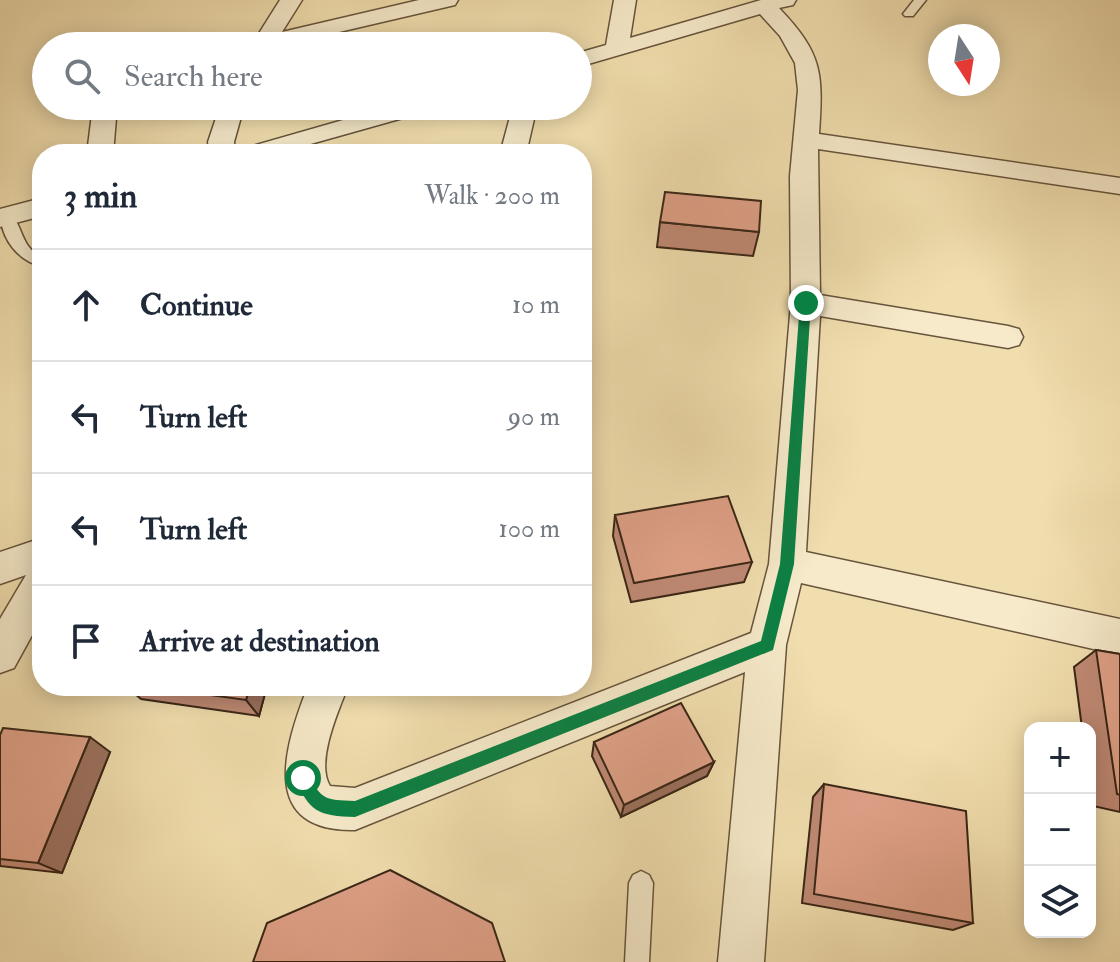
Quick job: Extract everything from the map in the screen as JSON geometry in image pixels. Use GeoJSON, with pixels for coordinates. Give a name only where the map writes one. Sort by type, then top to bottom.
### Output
{"type":"FeatureCollection","features":[{"type":"Feature","properties":{"kind":"street"},"geometry":{"type":"LineString","coordinates":[[270,32],[291,0]]}},
{"type":"Feature","properties":{"kind":"street"},"geometry":{"type":"LineString","coordinates":[[312,32],[447,0]]}},
{"type":"Feature","properties":{"kind":"street"},"geometry":{"type":"LineString","coordinates":[[617,48],[625,0]]}},
{"type":"Feature","properties":{"kind":"street"},"geometry":{"type":"LineString","coordinates":[[592,56],[776,3],[807,63],[810,90],[803,176],[806,303],[787,564],[767,645],[741,962]]}},
{"type":"Feature","properties":{"kind":"street"},"geometry":{"type":"LineString","coordinates":[[101,144],[104,120]]}},
{"type":"Feature","properties":{"kind":"street"},"geometry":{"type":"LineString","coordinates":[[221,144],[228,120]]}},
{"type":"Feature","properties":{"kind":"street"},"geometry":{"type":"LineString","coordinates":[[282,144],[369,120]]}},
{"type":"Feature","properties":{"kind":"street"},"geometry":{"type":"LineString","coordinates":[[516,144],[522,120]]}},
{"type":"Feature","properties":{"kind":"street"},"geometry":{"type":"LineString","coordinates":[[806,140],[1120,186]]}},
{"type":"Feature","properties":{"kind":"street"},"geometry":{"type":"LineString","coordinates":[[3,218],[32,210]]}},
{"type":"Feature","properties":{"kind":"street"},"geometry":{"type":"LineString","coordinates":[[806,303],[1008,337]]}},
{"type":"Feature","properties":{"kind":"street"},"geometry":{"type":"LineString","coordinates":[[0,568],[32,557]]}},
{"type":"Feature","properties":{"kind":"street"},"geometry":{"type":"LineString","coordinates":[[787,564],[1120,637]]}},
{"type":"Feature","properties":{"kind":"street"},"geometry":{"type":"LineString","coordinates":[[0,655],[32,599]]}},
{"type":"Feature","properties":{"kind":"street"},"geometry":{"type":"LineString","coordinates":[[324,696],[309,735],[303,778],[313,799],[329,808],[355,809],[767,645]]}},
{"type":"Feature","properties":{"kind":"lane"},"geometry":{"type":"LineString","coordinates":[[909,14],[920,0]]}},
{"type":"Feature","properties":{"kind":"lane"},"geometry":{"type":"LineString","coordinates":[[3,218],[16,245],[32,259]]}},
{"type":"Feature","properties":{"kind":"lane"},"geometry":{"type":"LineString","coordinates":[[637,962],[641,883]]}},
{"type":"Feature","properties":{"kind":"building"},"geometry":{"type":"Polygon","coordinates":[[[665,192],[761,201],[759,232],[660,222],[665,192]]]}},
{"type":"Feature","properties":{"kind":"building"},"geometry":{"type":"Polygon","coordinates":[[[728,496],[752,562],[634,583],[615,515],[728,496]]]}},
{"type":"Feature","properties":{"kind":"building"},"geometry":{"type":"Polygon","coordinates":[[[1096,650],[1120,654],[1120,795],[1117,794],[1096,650]]]}},
{"type":"Feature","properties":{"kind":"building"},"geometry":{"type":"Polygon","coordinates":[[[217,696],[247,696],[246,700],[217,696]]]}},
{"type":"Feature","properties":{"kind":"building"},"geometry":{"type":"Polygon","coordinates":[[[681,703],[714,762],[624,805],[594,742],[681,703]]]}},
{"type":"Feature","properties":{"kind":"building"},"geometry":{"type":"Polygon","coordinates":[[[3,728],[90,737],[38,863],[0,859],[0,735],[3,728]]]}},
{"type":"Feature","properties":{"kind":"building"},"geometry":{"type":"Polygon","coordinates":[[[824,784],[966,811],[973,923],[814,894],[824,784]]]}},
{"type":"Feature","properties":{"kind":"building"},"geometry":{"type":"Polygon","coordinates":[[[390,870],[492,923],[505,962],[253,962],[267,923],[390,870]]]}},
{"type":"Feature","properties":{"kind":"route"},"geometry":{"type":"LineString","coordinates":[[303,778],[313,799],[329,808],[355,809],[767,645],[787,564],[806,303]]}}]}
